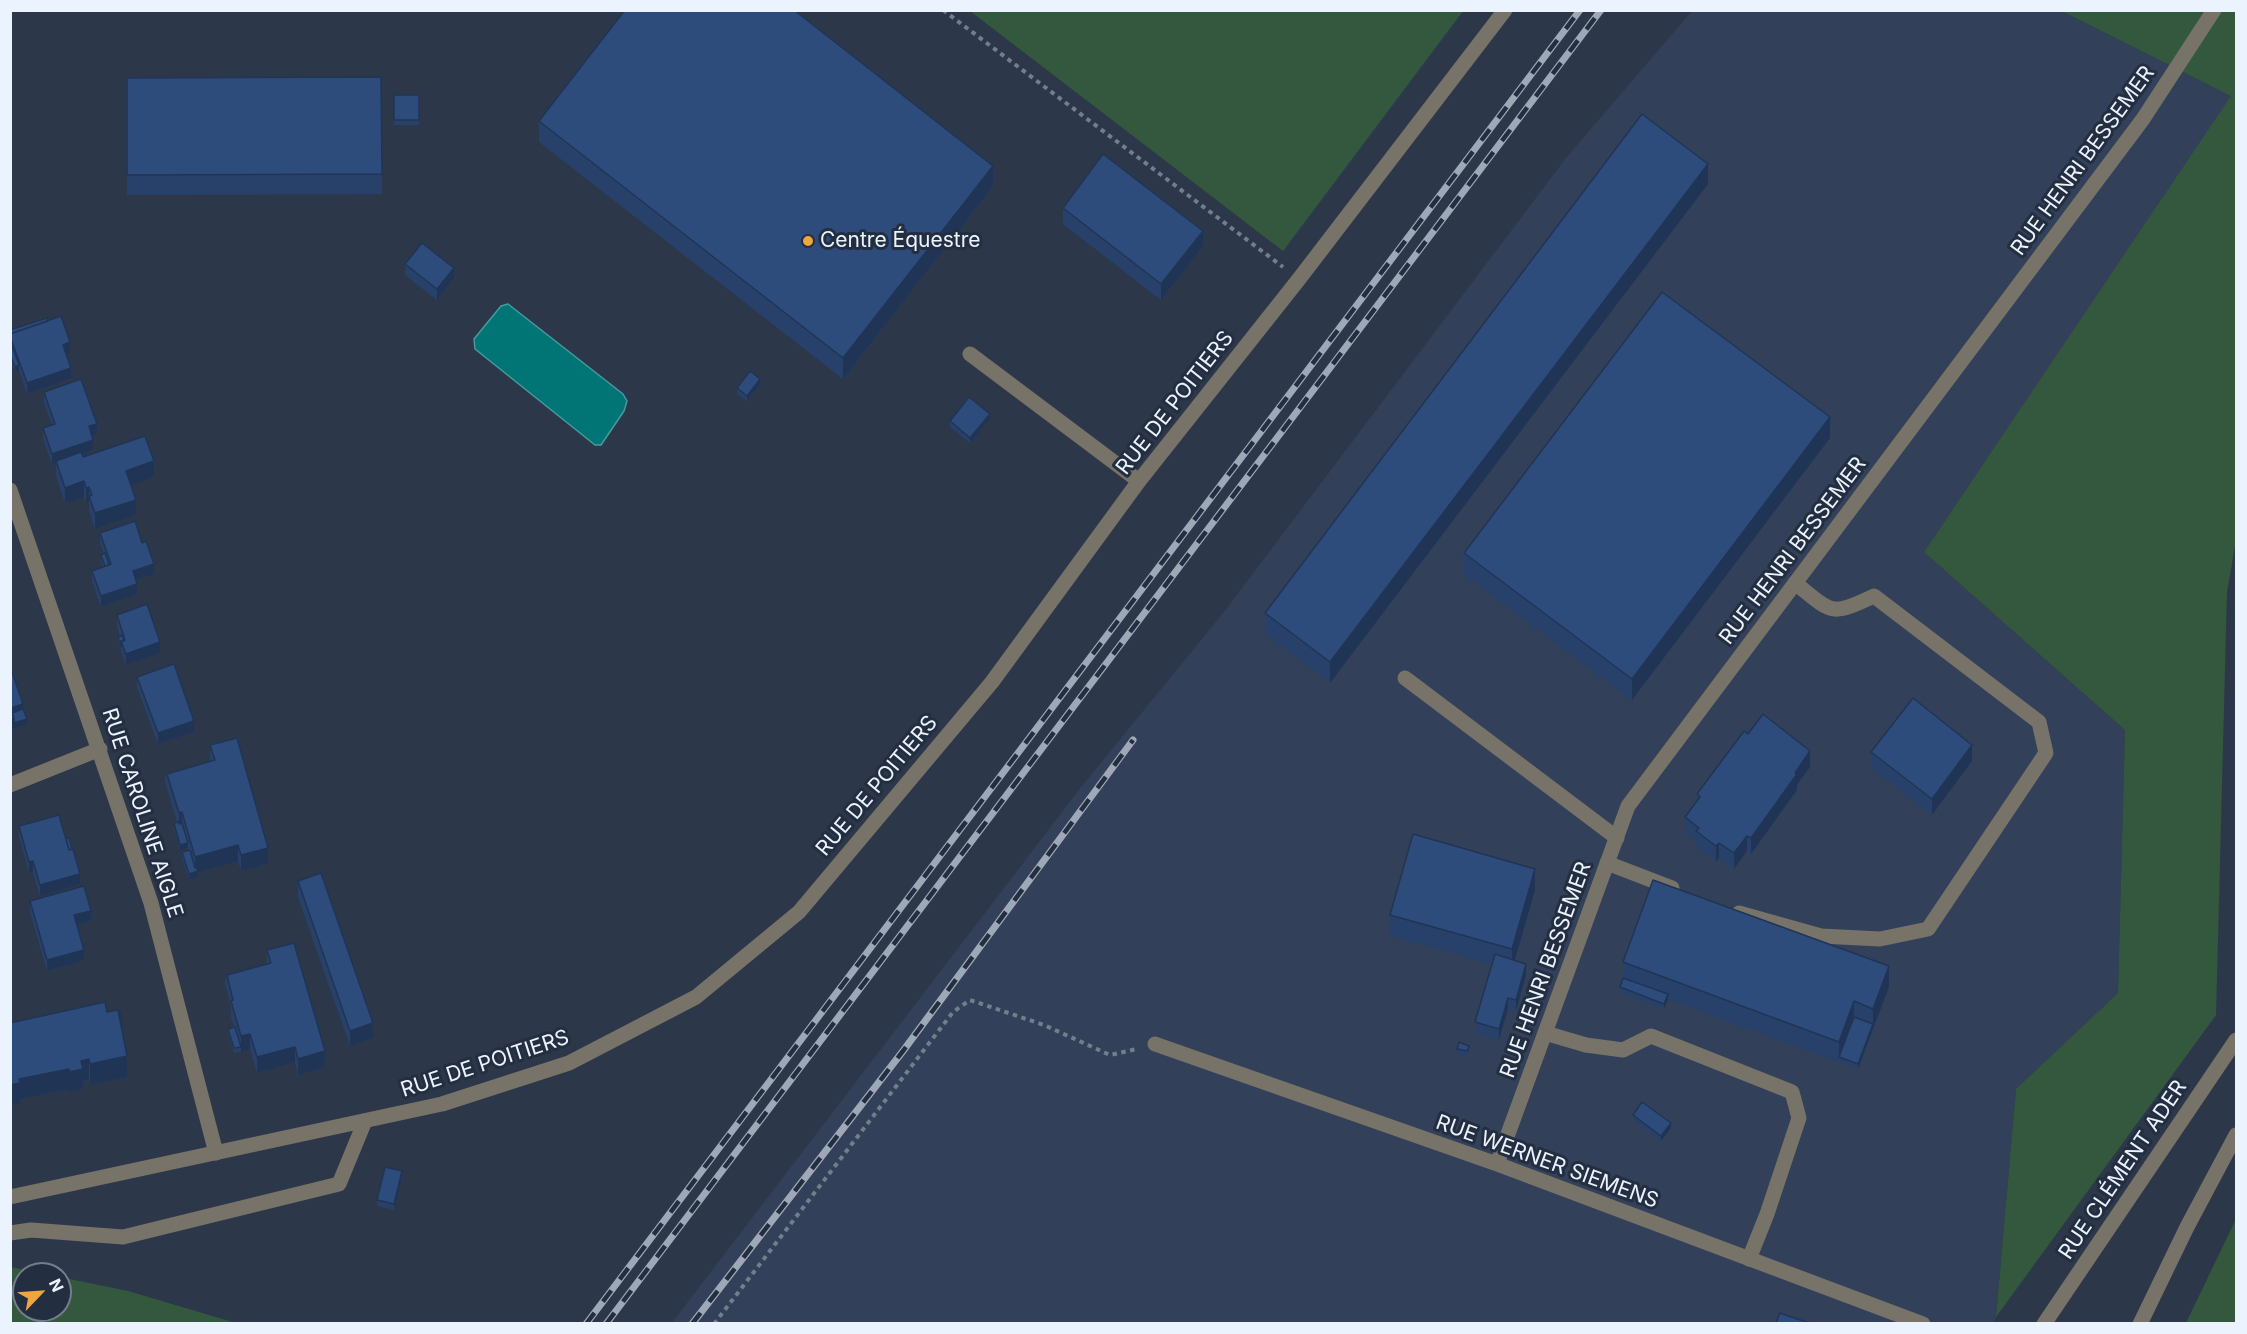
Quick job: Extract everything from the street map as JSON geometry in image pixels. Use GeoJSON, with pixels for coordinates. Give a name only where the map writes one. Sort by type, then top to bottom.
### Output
{"type":"FeatureCollection","features":[{"type":"Feature","properties":{"kind":"street","name":"RUE DE POITIERS"},"geometry":{"type":"LineString","coordinates":[[10,1197],[442,1104],[569,1063],[696,998],[799,912],[992,682],[1139,481],[1299,279],[1505,10]]}},
{"type":"Feature","properties":{"kind":"street","name":"RUE HENRI BESSEMER"},"geometry":{"type":"LineString","coordinates":[[1497,1164],[1628,806],[2143,119],[2214,10]]}},
{"type":"Feature","properties":{"kind":"street"},"geometry":{"type":"LineString","coordinates":[[970,354],[1139,481]]}},
{"type":"Feature","properties":{"kind":"street","name":"RUE CAROLINE AIGLE"},"geometry":{"type":"LineString","coordinates":[[10,490],[151,903],[216,1153]]}},
{"type":"Feature","properties":{"kind":"street"},"geometry":{"type":"LineString","coordinates":[[1725,909],[1821,936],[1880,939],[1928,929],[2046,753],[2039,722],[1874,596],[1846,609],[1828,609],[1795,583]]}},
{"type":"Feature","properties":{"kind":"street"},"geometry":{"type":"LineString","coordinates":[[1405,678],[1617,838]]}},
{"type":"Feature","properties":{"kind":"street"},"geometry":{"type":"LineString","coordinates":[[10,785],[100,749]]}},
{"type":"Feature","properties":{"kind":"street"},"geometry":{"type":"LineString","coordinates":[[1607,863],[1682,892]]}},
{"type":"Feature","properties":{"kind":"street"},"geometry":{"type":"LineString","coordinates":[[1545,1033],[1586,1045],[1623,1050],[1650,1036],[1792,1092],[1799,1118],[1767,1214],[1749,1259]]}},
{"type":"Feature","properties":{"kind":"street","name":"RUE CLÉMENT ADER"},"geometry":{"type":"LineString","coordinates":[[2044,1323],[2236,1040]]}},
{"type":"Feature","properties":{"kind":"street","name":"RUE WERNER SIEMENS"},"geometry":{"type":"LineString","coordinates":[[1155,1044],[1497,1164],[1923,1323]]}},
{"type":"Feature","properties":{"kind":"street"},"geometry":{"type":"LineString","coordinates":[[10,1233],[31,1230],[123,1237],[339,1184],[364,1121]]}},
{"type":"Feature","properties":{"kind":"street"},"geometry":{"type":"LineString","coordinates":[[2140,1323],[2192,1216],[2236,1135]]}},
{"type":"Feature","properties":{"kind":"path"},"geometry":{"type":"LineString","coordinates":[[943,10],[1299,279]]}},
{"type":"Feature","properties":{"kind":"path"},"geometry":{"type":"LineString","coordinates":[[714,1323],[953,1012],[970,1000],[1044,1025],[1110,1055],[1155,1044]]}},
{"type":"Feature","properties":{"kind":"shaded area"},"geometry":{"type":"Polygon","coordinates":[[[970,11],[1463,11],[1283,251],[970,11]]]}},
{"type":"Feature","properties":{"kind":"shaded area"},"geometry":{"type":"Polygon","coordinates":[[[1692,11],[2062,11],[2232,96],[1924,552],[2125,730],[2118,993],[2016,1089],[1994,1323],[671,1324],[1082,786],[1224,612],[1566,158],[1692,11]]]}},
{"type":"Feature","properties":{"kind":"shaded area"},"geometry":{"type":"Polygon","coordinates":[[[2062,11],[2236,11],[2236,540],[2227,592],[2216,1015],[1996,1317],[2016,1089],[2118,993],[2125,730],[1924,552],[2231,96],[2062,11]]]}},
{"type":"Feature","properties":{"kind":"shaded area"},"geometry":{"type":"Polygon","coordinates":[[[508,304],[623,394],[627,401],[624,411],[601,445],[595,445],[475,349],[474,339],[501,306],[508,304]]]}},
{"type":"Feature","properties":{"kind":"shaded area"},"geometry":{"type":"Polygon","coordinates":[[[2236,1219],[2236,1323],[2186,1323],[2236,1219]]]}},
{"type":"Feature","properties":{"kind":"shaded area"},"geometry":{"type":"Polygon","coordinates":[[[11,1267],[12,1322],[72,1322],[72,1279],[128,1291],[236,1323],[11,1323],[11,1267]]]}},
{"type":"Feature","properties":{"kind":"building","name":"Centre Équestre"},"geometry":{"type":"Polygon","coordinates":[[[625,10],[794,10],[993,166],[843,358],[539,121],[625,10]]]}},
{"type":"Feature","properties":{"kind":"building"},"geometry":{"type":"Polygon","coordinates":[[[381,77],[382,174],[127,175],[127,78],[381,77]]]}},
{"type":"Feature","properties":{"kind":"building"},"geometry":{"type":"Polygon","coordinates":[[[394,95],[419,95],[419,120],[394,120],[394,95]]]}},
{"type":"Feature","properties":{"kind":"building"},"geometry":{"type":"Polygon","coordinates":[[[1642,114],[1708,164],[1330,662],[1265,613],[1642,114]]]}},
{"type":"Feature","properties":{"kind":"building"},"geometry":{"type":"Polygon","coordinates":[[[1103,154],[1203,231],[1161,284],[1063,208],[1103,154]]]}},
{"type":"Feature","properties":{"kind":"building"},"geometry":{"type":"Polygon","coordinates":[[[422,243],[454,268],[437,289],[405,264],[422,243]]]}},
{"type":"Feature","properties":{"kind":"building"},"geometry":{"type":"Polygon","coordinates":[[[1662,292],[1830,417],[1632,679],[1464,553],[1662,292]]]}},
{"type":"Feature","properties":{"kind":"building"},"geometry":{"type":"Polygon","coordinates":[[[61,316],[70,342],[63,345],[71,368],[27,383],[10,334],[61,316]]]}},
{"type":"Feature","properties":{"kind":"building"},"geometry":{"type":"Polygon","coordinates":[[[47,318],[48,321],[10,334],[10,330],[47,318]]]}},
{"type":"Feature","properties":{"kind":"building"},"geometry":{"type":"Polygon","coordinates":[[[10,341],[19,365],[15,367],[10,354],[10,341]]]}},
{"type":"Feature","properties":{"kind":"building"},"geometry":{"type":"Polygon","coordinates":[[[750,371],[760,379],[747,396],[737,388],[750,371]]]}},
{"type":"Feature","properties":{"kind":"building"},"geometry":{"type":"Polygon","coordinates":[[[81,379],[97,424],[89,426],[93,440],[52,454],[43,428],[55,424],[44,392],[81,379]]]}},
{"type":"Feature","properties":{"kind":"building"},"geometry":{"type":"Polygon","coordinates":[[[969,397],[990,414],[970,438],[950,421],[969,397]]]}},
{"type":"Feature","properties":{"kind":"building"},"geometry":{"type":"Polygon","coordinates":[[[145,436],[154,461],[126,471],[136,500],[95,513],[89,496],[92,495],[84,481],[65,488],[56,461],[81,452],[83,457],[145,436]]]}},
{"type":"Feature","properties":{"kind":"building"},"geometry":{"type":"Polygon","coordinates":[[[135,521],[142,543],[146,541],[154,564],[133,571],[137,584],[101,596],[92,571],[111,564],[100,533],[135,521]]]}},
{"type":"Feature","properties":{"kind":"building"},"geometry":{"type":"Polygon","coordinates":[[[105,553],[109,565],[105,566],[101,555],[105,553]]]}},
{"type":"Feature","properties":{"kind":"building"},"geometry":{"type":"Polygon","coordinates":[[[147,604],[160,642],[126,654],[121,641],[125,640],[117,615],[147,604]]]}},
{"type":"Feature","properties":{"kind":"building"},"geometry":{"type":"Polygon","coordinates":[[[122,635],[124,641],[121,641],[121,647],[118,637],[122,635]]]}},
{"type":"Feature","properties":{"kind":"building"},"geometry":{"type":"Polygon","coordinates":[[[174,664],[194,721],[158,733],[137,677],[174,664]]]}},
{"type":"Feature","properties":{"kind":"building"},"geometry":{"type":"Polygon","coordinates":[[[10,666],[23,704],[11,708],[14,718],[10,719],[10,666]]]}},
{"type":"Feature","properties":{"kind":"building"},"geometry":{"type":"Polygon","coordinates":[[[1913,698],[1972,745],[1932,799],[1871,752],[1913,698]]]}},
{"type":"Feature","properties":{"kind":"building"},"geometry":{"type":"Polygon","coordinates":[[[23,709],[27,719],[14,723],[12,713],[23,709]]]}},
{"type":"Feature","properties":{"kind":"building"},"geometry":{"type":"Polygon","coordinates":[[[1763,714],[1810,751],[1795,773],[1797,774],[1751,838],[1747,836],[1734,853],[1719,843],[1716,846],[1696,831],[1699,828],[1685,817],[1700,797],[1697,794],[1744,731],[1748,734],[1763,714]]]}},
{"type":"Feature","properties":{"kind":"building"},"geometry":{"type":"Polygon","coordinates":[[[237,738],[268,848],[241,855],[238,845],[195,857],[182,812],[179,813],[167,774],[215,760],[210,745],[237,738]]]}},
{"type":"Feature","properties":{"kind":"building"},"geometry":{"type":"Polygon","coordinates":[[[59,815],[69,850],[73,849],[80,874],[40,885],[33,861],[29,862],[19,826],[59,815]]]}},
{"type":"Feature","properties":{"kind":"building"},"geometry":{"type":"Polygon","coordinates":[[[174,823],[182,823],[188,843],[180,845],[174,823]]]}},
{"type":"Feature","properties":{"kind":"building"},"geometry":{"type":"Polygon","coordinates":[[[1413,834],[1535,869],[1512,949],[1390,915],[1413,834]]]}},
{"type":"Feature","properties":{"kind":"building"},"geometry":{"type":"Polygon","coordinates":[[[66,838],[69,838],[72,849],[69,850],[66,838]]]}},
{"type":"Feature","properties":{"kind":"building"},"geometry":{"type":"Polygon","coordinates":[[[190,850],[198,871],[189,874],[182,852],[190,850]]]}},
{"type":"Feature","properties":{"kind":"building"},"geometry":{"type":"Polygon","coordinates":[[[321,873],[373,1023],[350,1031],[298,881],[321,873]]]}},
{"type":"Feature","properties":{"kind":"building"},"geometry":{"type":"Polygon","coordinates":[[[1653,880],[1889,966],[1873,1009],[1854,1001],[1839,1042],[1623,962],[1653,880]]]}},
{"type":"Feature","properties":{"kind":"building"},"geometry":{"type":"Polygon","coordinates":[[[84,886],[91,911],[74,915],[84,950],[47,960],[30,901],[84,886]]]}},
{"type":"Feature","properties":{"kind":"building"},"geometry":{"type":"Polygon","coordinates":[[[294,943],[325,1051],[298,1059],[295,1047],[257,1057],[250,1034],[241,1036],[231,1001],[233,1000],[227,975],[271,963],[267,950],[294,943]]]}},
{"type":"Feature","properties":{"kind":"building"},"geometry":{"type":"Polygon","coordinates":[[[1495,954],[1526,964],[1516,1000],[1508,998],[1499,1029],[1475,1022],[1495,954]]]}},
{"type":"Feature","properties":{"kind":"building"},"geometry":{"type":"Polygon","coordinates":[[[1623,978],[1668,994],[1664,1004],[1620,987],[1623,978]]]}},
{"type":"Feature","properties":{"kind":"building"},"geometry":{"type":"Polygon","coordinates":[[[105,1002],[107,1012],[118,1010],[127,1056],[90,1064],[89,1059],[81,1061],[83,1069],[69,1072],[69,1069],[19,1079],[20,1083],[10,1085],[10,1023],[105,1002]]]}},
{"type":"Feature","properties":{"kind":"building"},"geometry":{"type":"Polygon","coordinates":[[[1854,1017],[1873,1024],[1858,1064],[1839,1057],[1854,1017]]]}},
{"type":"Feature","properties":{"kind":"building"},"geometry":{"type":"Polygon","coordinates":[[[235,1027],[241,1047],[234,1048],[228,1029],[235,1027]]]}},
{"type":"Feature","properties":{"kind":"building"},"geometry":{"type":"Polygon","coordinates":[[[1459,1042],[1469,1046],[1467,1051],[1457,1049],[1459,1042]]]}},
{"type":"Feature","properties":{"kind":"building"},"geometry":{"type":"Polygon","coordinates":[[[1642,1102],[1671,1123],[1661,1136],[1633,1115],[1642,1102]]]}},
{"type":"Feature","properties":{"kind":"building"},"geometry":{"type":"Polygon","coordinates":[[[385,1167],[402,1171],[394,1204],[377,1200],[385,1167]]]}},
{"type":"Feature","properties":{"kind":"building"},"geometry":{"type":"Polygon","coordinates":[[[1583,1168],[1595,1172],[1593,1180],[1581,1175],[1583,1168]]]}},
{"type":"Feature","properties":{"kind":"building"},"geometry":{"type":"Polygon","coordinates":[[[1780,1313],[1809,1323],[1776,1323],[1780,1313]]]}},
{"type":"Feature","properties":{"kind":"railway"},"geometry":{"type":"LineString","coordinates":[[586,1324],[1580,10]]}},
{"type":"Feature","properties":{"kind":"railway"},"geometry":{"type":"LineString","coordinates":[[606,1324],[1601,10]]}},
{"type":"Feature","properties":{"kind":"railway"},"geometry":{"type":"LineString","coordinates":[[692,1324],[903,1051],[1133,740]]}},
{"type":"Feature","properties":{"kind":"place","name":"Centre Équestre"},"geometry":{"type":"Point","coordinates":[808,241]}}]}
